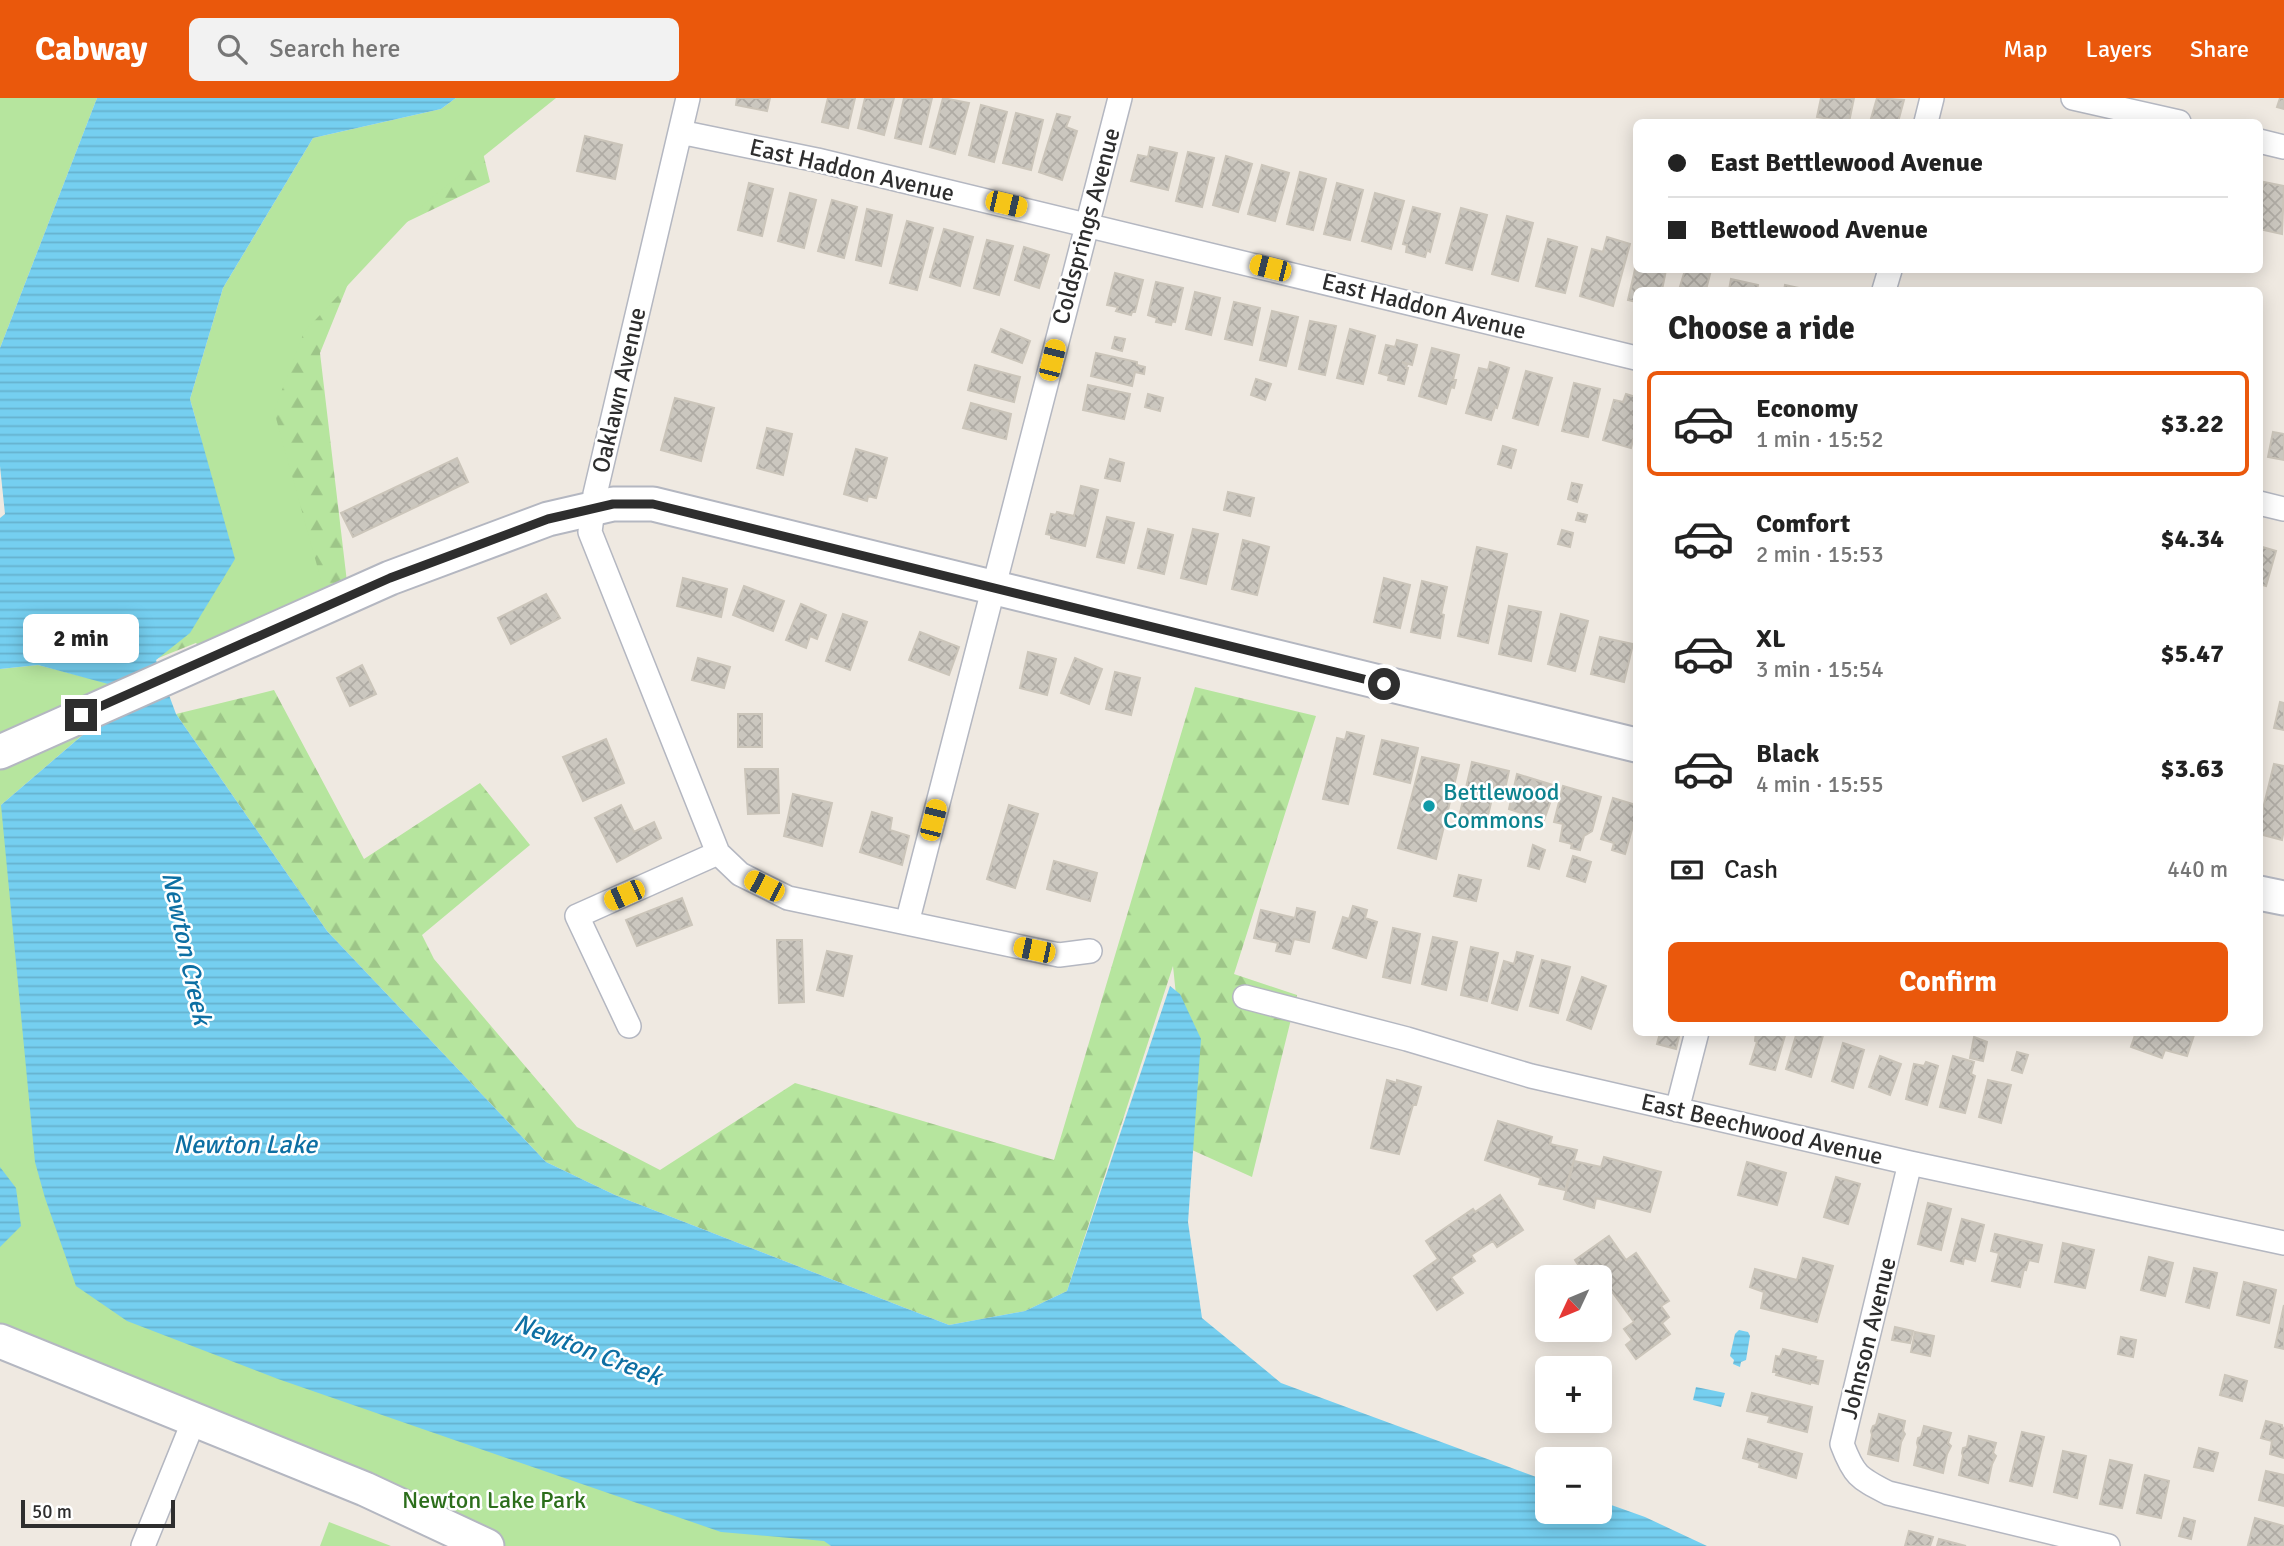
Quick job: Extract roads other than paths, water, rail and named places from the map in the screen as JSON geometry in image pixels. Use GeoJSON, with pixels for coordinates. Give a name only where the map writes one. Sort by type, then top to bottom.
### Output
{"type":"FeatureCollection","features":[{"type":"Feature","properties":{"kind":"street","name":"Oaklawn Avenue"},"geometry":{"type":"LineString","coordinates":[[688,98],[595,494],[590,532],[724,860]]}},
{"type":"Feature","properties":{"kind":"street","name":"Coldsprings Avenue"},"geometry":{"type":"LineString","coordinates":[[906,923],[1120,98]]}},
{"type":"Feature","properties":{"kind":"street"},"geometry":{"type":"LineString","coordinates":[[1927,119],[1932,98]]}},
{"type":"Feature","properties":{"kind":"street"},"geometry":{"type":"LineString","coordinates":[[2073,98],[2166,119]]}},
{"type":"Feature","properties":{"kind":"street","name":"East Haddon Avenue"},"geometry":{"type":"LineString","coordinates":[[680,132],[817,160],[1086,223],[1633,357]]}},
{"type":"Feature","properties":{"kind":"street"},"geometry":{"type":"LineString","coordinates":[[2263,142],[2284,147]]}},
{"type":"Feature","properties":{"kind":"street"},"geometry":{"type":"LineString","coordinates":[[0,752],[390,578],[548,519],[613,504],[653,504],[1633,745]]}},
{"type":"Feature","properties":{"kind":"street"},"geometry":{"type":"LineString","coordinates":[[2263,504],[2284,509]]}},
{"type":"Feature","properties":{"kind":"street"},"geometry":{"type":"LineString","coordinates":[[629,1026],[576,916],[724,860],[788,898],[1059,955],[1090,951]]}},
{"type":"Feature","properties":{"kind":"street"},"geometry":{"type":"LineString","coordinates":[[2263,894],[2284,898]]}},
{"type":"Feature","properties":{"kind":"street","name":"East Beechwood Avenue"},"geometry":{"type":"LineString","coordinates":[[1245,997],[1407,1039],[1531,1076],[1910,1163],[2284,1243]]}},
{"type":"Feature","properties":{"kind":"street"},"geometry":{"type":"LineString","coordinates":[[1677,1110],[1696,1036]]}},
{"type":"Feature","properties":{"kind":"street","name":"Johnson Avenue"},"geometry":{"type":"LineString","coordinates":[[1910,1163],[1842,1444],[1852,1469],[1865,1481],[1888,1493],[2108,1546]]}},
{"type":"Feature","properties":{"kind":"street"},"geometry":{"type":"LineString","coordinates":[[0,1341],[365,1489],[487,1546]]}},
{"type":"Feature","properties":{"kind":"street"},"geometry":{"type":"LineString","coordinates":[[143,1546],[194,1420]]}},
{"type":"Feature","properties":{"kind":"water","name":"Newton Lake"},"geometry":{"type":"Polygon","coordinates":[[[97,98],[456,98],[441,109],[313,138],[223,288],[190,399],[235,559],[190,633],[156,660],[176,714],[327,931],[546,1162],[615,1195],[949,1325],[1025,1311],[1067,1291],[1170,986],[1180,994],[1201,1039],[1188,1222],[1202,1318],[1281,1383],[1535,1477],[1535,1524],[1612,1524],[1612,1505],[1645,1517],[1707,1546],[831,1546],[824,1541],[721,1532],[278,1379],[127,1321],[76,1286],[35,1162],[1,805],[134,691],[38,665],[0,669],[0,518],[5,514],[0,466],[0,348],[97,98]]]}},
{"type":"Feature","properties":{"kind":"water"},"geometry":{"type":"Polygon","coordinates":[[[0,1167],[16,1188],[21,1226],[0,1247],[0,1167]]]}},
{"type":"Feature","properties":{"kind":"water"},"geometry":{"type":"Polygon","coordinates":[[[1739,1330],[1748,1332],[1750,1336],[1746,1360],[1741,1362],[1740,1367],[1733,1364],[1734,1360],[1730,1356],[1735,1334],[1739,1330]]]}},
{"type":"Feature","properties":{"kind":"water"},"geometry":{"type":"Polygon","coordinates":[[[1696,1387],[1725,1393],[1721,1407],[1693,1400],[1696,1387]]]}},
{"type":"Feature","properties":{"kind":"place","name":"Bettlewood Commons"},"geometry":{"type":"Point","coordinates":[1429,806]}},
{"type":"Feature","properties":{"kind":"water label","name":"Newton Creek"},"geometry":{"type":"Point","coordinates":[187,948]}},
{"type":"Feature","properties":{"kind":"water label","name":"Newton Creek"},"geometry":{"type":"Point","coordinates":[588,1349]}},
{"type":"Feature","properties":{"kind":"park label","name":"Newton Lake Park"},"geometry":{"type":"Point","coordinates":[494,1500]}}]}
